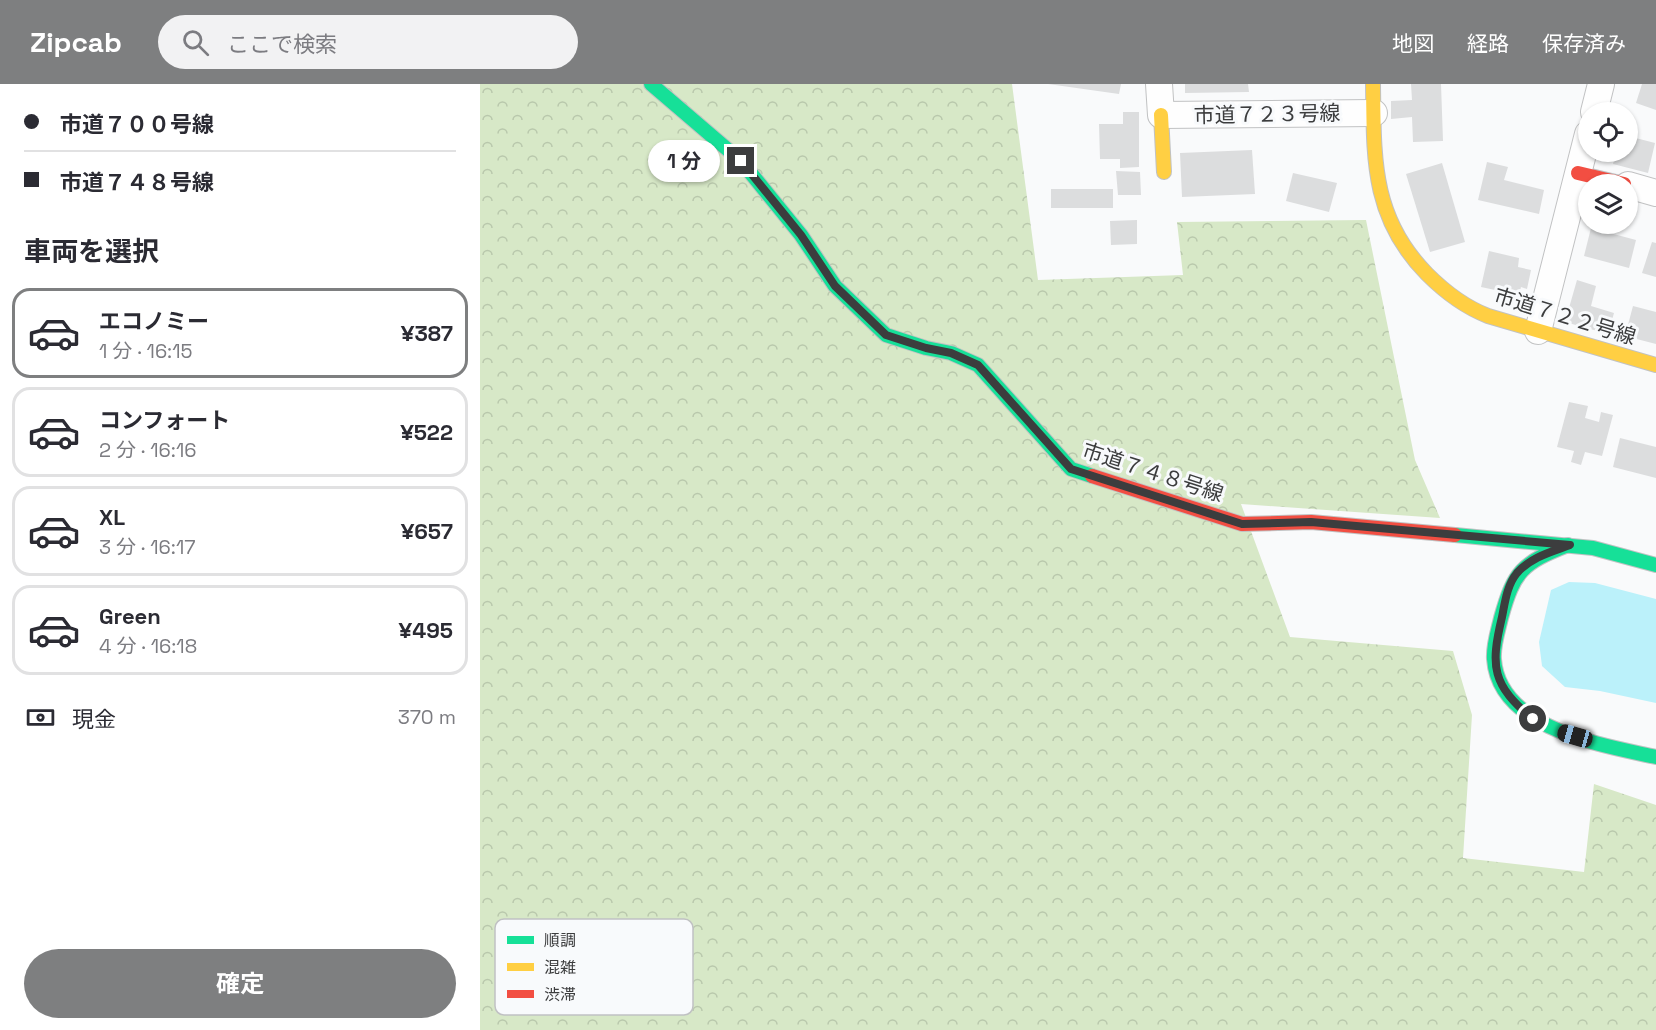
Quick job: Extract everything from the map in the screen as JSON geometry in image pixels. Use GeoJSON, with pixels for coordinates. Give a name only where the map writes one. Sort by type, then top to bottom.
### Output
{"type":"FeatureCollection","features":[{"type":"Feature","properties":{"kind":"street","name":"市道７４８号線"},"geometry":{"type":"LineString","coordinates":[[651,84],[741,161],[801,235],[835,286],[886,335],[926,348],[951,353],[978,365],[1071,469],[1242,524],[1311,522],[1570,545],[1593,548],[1656,565]]}},
{"type":"Feature","properties":{"kind":"street"},"geometry":{"type":"LineString","coordinates":[[1160,84],[1164,172]]}},
{"type":"Feature","properties":{"kind":"street","name":"市道７２２号線"},"geometry":{"type":"LineString","coordinates":[[1373,84],[1377,179],[1384,207],[1395,233],[1430,276],[1479,312],[1656,365]]}},
{"type":"Feature","properties":{"kind":"street"},"geometry":{"type":"LineString","coordinates":[[1596,102],[1601,84]]}},
{"type":"Feature","properties":{"kind":"street","name":"市道７２３号線"},"geometry":{"type":"LineString","coordinates":[[1161,115],[1374,113]]}},
{"type":"Feature","properties":{"kind":"street"},"geometry":{"type":"LineString","coordinates":[[1538,331],[1581,162]]}},
{"type":"Feature","properties":{"kind":"street"},"geometry":{"type":"LineString","coordinates":[[1578,173],[1582,174]]}},
{"type":"Feature","properties":{"kind":"street"},"geometry":{"type":"LineString","coordinates":[[1638,188],[1656,193]]}},
{"type":"Feature","properties":{"kind":"street"},"geometry":{"type":"LineString","coordinates":[[1570,545],[1536,558],[1518,573],[1509,587],[1495,647],[1494,660],[1497,676],[1512,701],[1533,719],[1554,729],[1617,748],[1656,756]]}},
{"type":"Feature","properties":{"kind":"green space"},"geometry":{"type":"Polygon","coordinates":[[[480,84],[1012,84],[1038,280],[1183,275],[1177,222],[1366,220],[1415,460],[1440,518],[1241,504],[1290,637],[1453,651],[1472,715],[1463,858],[1584,872],[1594,784],[1656,805],[1656,1030],[480,1030],[480,84]]]}},
{"type":"Feature","properties":{"kind":"water"},"geometry":{"type":"Polygon","coordinates":[[[1569,582],[1595,583],[1656,599],[1656,703],[1600,691],[1565,687],[1542,666],[1539,642],[1551,590],[1569,582]]]}},
{"type":"Feature","properties":{"kind":"building"},"geometry":{"type":"Polygon","coordinates":[[[1048,84],[1121,84],[1119,94],[1048,84]]]}},
{"type":"Feature","properties":{"kind":"building"},"geometry":{"type":"Polygon","coordinates":[[[1185,84],[1248,84],[1249,92],[1185,93],[1185,84]]]}},
{"type":"Feature","properties":{"kind":"building"},"geometry":{"type":"Polygon","coordinates":[[[1411,84],[1441,84],[1443,141],[1413,142],[1412,117],[1391,119],[1391,101],[1412,100],[1411,84]]]}},
{"type":"Feature","properties":{"kind":"building"},"geometry":{"type":"Polygon","coordinates":[[[1642,84],[1656,84],[1656,110],[1636,102],[1642,84]]]}},
{"type":"Feature","properties":{"kind":"building"},"geometry":{"type":"Polygon","coordinates":[[[1123,112],[1139,112],[1139,167],[1120,168],[1120,159],[1100,159],[1099,124],[1123,124],[1123,112]]]}},
{"type":"Feature","properties":{"kind":"building"},"geometry":{"type":"Polygon","coordinates":[[[1638,139],[1655,143],[1648,173],[1613,164],[1614,162],[1638,162],[1638,139]]]}},
{"type":"Feature","properties":{"kind":"building"},"geometry":{"type":"Polygon","coordinates":[[[1252,150],[1255,194],[1182,197],[1180,153],[1252,150]]]}},
{"type":"Feature","properties":{"kind":"building"},"geometry":{"type":"Polygon","coordinates":[[[1487,162],[1508,167],[1504,180],[1544,190],[1539,214],[1478,200],[1487,162]]]}},
{"type":"Feature","properties":{"kind":"building"},"geometry":{"type":"Polygon","coordinates":[[[1442,163],[1465,242],[1430,252],[1406,174],[1442,163]]]}},
{"type":"Feature","properties":{"kind":"building"},"geometry":{"type":"Polygon","coordinates":[[[1116,171],[1140,172],[1141,195],[1118,195],[1116,171]]]}},
{"type":"Feature","properties":{"kind":"building"},"geometry":{"type":"Polygon","coordinates":[[[1293,173],[1337,183],[1329,212],[1286,201],[1293,173]]]}},
{"type":"Feature","properties":{"kind":"building"},"geometry":{"type":"Polygon","coordinates":[[[1051,189],[1113,189],[1113,208],[1051,208],[1051,189]]]}},
{"type":"Feature","properties":{"kind":"building"},"geometry":{"type":"Polygon","coordinates":[[[1137,220],[1137,244],[1111,245],[1110,221],[1137,220]]]}},
{"type":"Feature","properties":{"kind":"building"},"geometry":{"type":"Polygon","coordinates":[[[1590,234],[1614,234],[1636,240],[1629,268],[1584,256],[1590,234]]]}},
{"type":"Feature","properties":{"kind":"building"},"geometry":{"type":"Polygon","coordinates":[[[1652,242],[1656,243],[1656,277],[1642,273],[1652,242]]]}},
{"type":"Feature","properties":{"kind":"building"},"geometry":{"type":"Polygon","coordinates":[[[1489,251],[1519,258],[1518,267],[1531,270],[1527,289],[1521,287],[1519,295],[1481,287],[1489,251]]]}},
{"type":"Feature","properties":{"kind":"building"},"geometry":{"type":"Polygon","coordinates":[[[1577,280],[1596,286],[1591,306],[1614,313],[1608,334],[1565,322],[1577,280]]]}},
{"type":"Feature","properties":{"kind":"building"},"geometry":{"type":"Polygon","coordinates":[[[1633,306],[1656,312],[1656,344],[1625,336],[1633,306]]]}},
{"type":"Feature","properties":{"kind":"building"},"geometry":{"type":"Polygon","coordinates":[[[1569,402],[1588,406],[1585,418],[1599,422],[1601,412],[1613,415],[1602,456],[1585,452],[1581,465],[1571,462],[1574,451],[1557,447],[1569,402]]]}},
{"type":"Feature","properties":{"kind":"building"},"geometry":{"type":"Polygon","coordinates":[[[1620,438],[1656,447],[1656,478],[1613,467],[1620,438]]]}},
{"type":"Feature","properties":{"kind":"traffic: fast"},"geometry":{"type":"LineString","coordinates":[[651,84],[741,161],[801,235],[835,286],[886,335],[926,348],[951,353],[978,365],[1071,469],[1092,476]]}},
{"type":"Feature","properties":{"kind":"traffic: fast"},"geometry":{"type":"LineString","coordinates":[[1455,535],[1593,548],[1656,565]]}},
{"type":"Feature","properties":{"kind":"traffic: fast"},"geometry":{"type":"LineString","coordinates":[[1568,545],[1530,564],[1522,571],[1510,589],[1494,649],[1500,683],[1514,702],[1533,718],[1557,730],[1582,739],[1656,757]]}},
{"type":"Feature","properties":{"kind":"traffic: slow"},"geometry":{"type":"LineString","coordinates":[[1373,84],[1374,137],[1379,185],[1395,231],[1409,253],[1427,274],[1456,298],[1488,316],[1656,365]]}},
{"type":"Feature","properties":{"kind":"traffic: slow"},"geometry":{"type":"LineString","coordinates":[[1161,115],[1164,172]]}},
{"type":"Feature","properties":{"kind":"traffic: jam"},"geometry":{"type":"LineString","coordinates":[[1578,173],[1582,174]]}},
{"type":"Feature","properties":{"kind":"traffic: jam"},"geometry":{"type":"LineString","coordinates":[[1092,476],[1242,524],[1311,522],[1455,535]]}},
{"type":"Feature","properties":{"kind":"route"},"geometry":{"type":"LineString","coordinates":[[741,161],[801,235],[835,286],[886,335],[926,348],[951,353],[978,365],[1071,469],[1242,524],[1311,522],[1570,545],[1536,558],[1518,573],[1509,587],[1495,647],[1494,660],[1497,676],[1512,701],[1533,719]]}}]}
